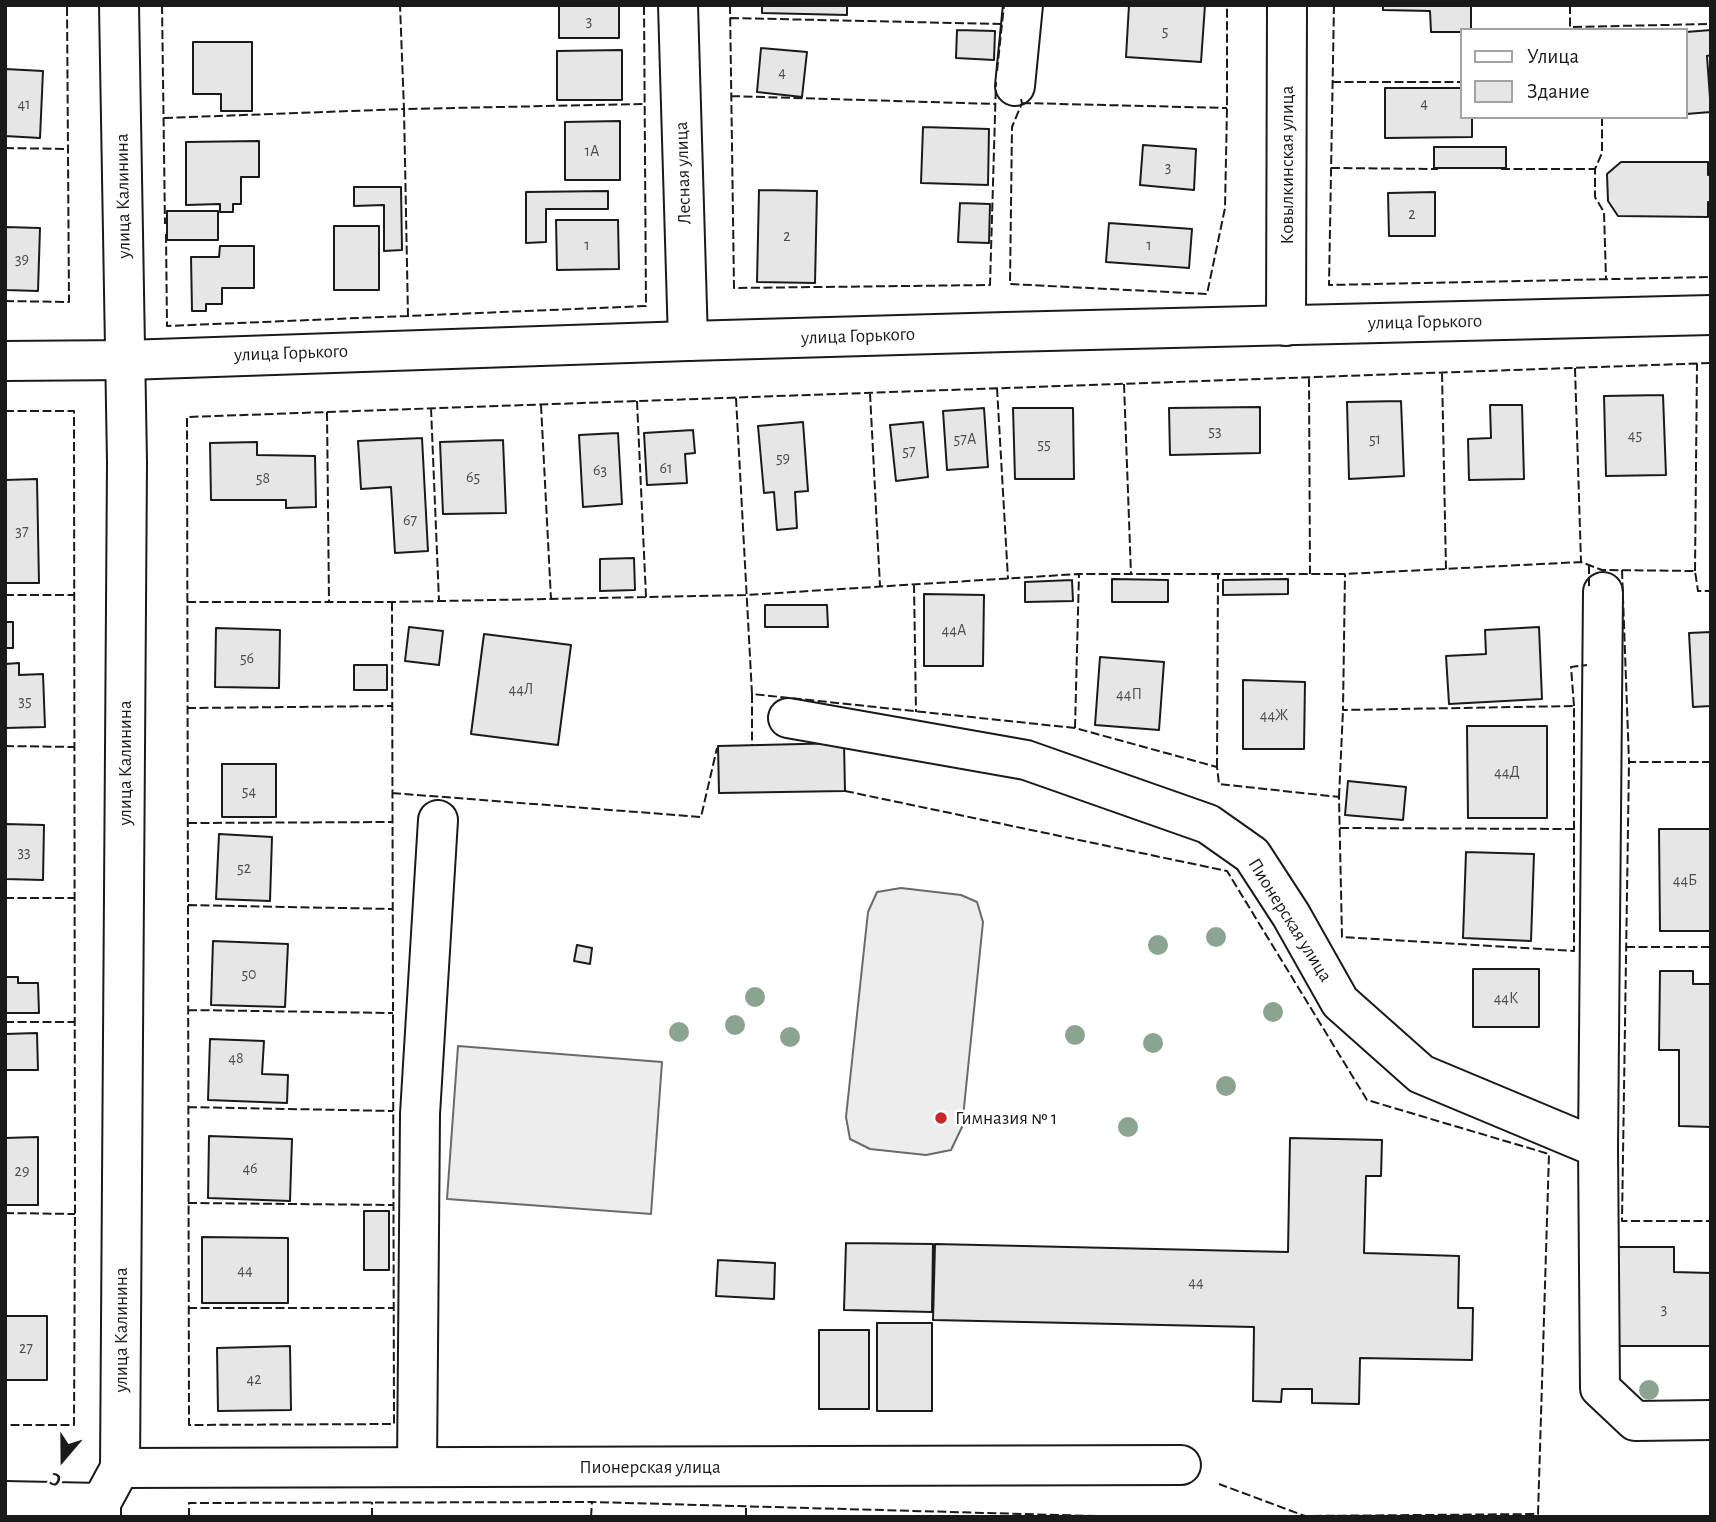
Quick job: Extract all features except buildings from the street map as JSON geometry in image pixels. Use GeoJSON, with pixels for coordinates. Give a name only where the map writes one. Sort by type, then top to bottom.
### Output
{"type":"FeatureCollection","features":[{"type":"Feature","properties":{"kind":"street","name":"улица Калинина"},"geometry":{"type":"LineString","coordinates":[[101,1510],[120,1468],[127,476],[119,5]]}},
{"type":"Feature","properties":{"kind":"street","name":"Лесная улица"},"geometry":{"type":"LineString","coordinates":[[678,5],[688,341]]}},
{"type":"Feature","properties":{"kind":"street"},"geometry":{"type":"LineString","coordinates":[[1015,86],[1023,5]]}},
{"type":"Feature","properties":{"kind":"street","name":"Ковылкинская улица"},"geometry":{"type":"LineString","coordinates":[[1286,326],[1287,5]]}},
{"type":"Feature","properties":{"kind":"street","name":"улица Горького"},"geometry":{"type":"LineString","coordinates":[[5,361],[125,360],[688,341],[1711,315]]}},
{"type":"Feature","properties":{"kind":"street"},"geometry":{"type":"LineString","coordinates":[[1603,592],[1598,1148],[1600,1388],[1636,1421],[1711,1420]]}},
{"type":"Feature","properties":{"kind":"street","name":"Пионерская улица"},"geometry":{"type":"LineString","coordinates":[[788,718],[1026,760],[1208,824],[1252,855],[1291,915],[1340,1002],[1421,1074],[1598,1148]]}},
{"type":"Feature","properties":{"kind":"street"},"geometry":{"type":"LineString","coordinates":[[417,1466],[420,1114],[438,820]]}},
{"type":"Feature","properties":{"kind":"street","name":"Пионерская улица"},"geometry":{"type":"LineString","coordinates":[[120,1468],[1181,1465]]}},
{"type":"Feature","properties":{"kind":"street"},"geometry":{"type":"LineString","coordinates":[[5,1500],[101,1510]]}},
{"type":"Feature","properties":{"kind":"shaded area"},"geometry":{"type":"Polygon","coordinates":[[[901,888],[961,895],[977,902],[983,922],[962,1127],[951,1150],[926,1155],[870,1149],[850,1139],[846,1117],[868,912],[877,892],[901,888]]]}},
{"type":"Feature","properties":{"kind":"shaded area"},"geometry":{"type":"Polygon","coordinates":[[[458,1046],[662,1062],[651,1214],[447,1199],[458,1046]]]}},
{"type":"Feature","properties":{"kind":"fence"},"geometry":{"type":"LineString","coordinates":[[5,301],[69,302],[67,5]]}},
{"type":"Feature","properties":{"kind":"fence"},"geometry":{"type":"LineString","coordinates":[[162,5],[165,224]]}},
{"type":"Feature","properties":{"kind":"fence"},"geometry":{"type":"LineString","coordinates":[[164,118],[404,109],[400,5]]}},
{"type":"Feature","properties":{"kind":"fence"},"geometry":{"type":"LineString","coordinates":[[166,234],[167,326],[646,306],[644,5]]}},
{"type":"Feature","properties":{"kind":"fence"},"geometry":{"type":"LineString","coordinates":[[730,5],[734,288],[990,285],[996,82]]}},
{"type":"Feature","properties":{"kind":"fence"},"geometry":{"type":"LineString","coordinates":[[997,71],[1004,5]]}},
{"type":"Feature","properties":{"kind":"fence"},"geometry":{"type":"LineString","coordinates":[[1021,99],[1022,103],[1012,127],[1010,284],[1207,294],[1225,208],[1227,5]]}},
{"type":"Feature","properties":{"kind":"fence"},"geometry":{"type":"LineString","coordinates":[[1334,5],[1329,285],[1711,277]]}},
{"type":"Feature","properties":{"kind":"fence"},"geometry":{"type":"LineString","coordinates":[[1570,5],[1570,27],[1711,24]]}},
{"type":"Feature","properties":{"kind":"fence"},"geometry":{"type":"LineString","coordinates":[[730,18],[1001,24]]}},
{"type":"Feature","properties":{"kind":"fence"},"geometry":{"type":"LineString","coordinates":[[1332,82],[1460,82]]}},
{"type":"Feature","properties":{"kind":"fence"},"geometry":{"type":"LineString","coordinates":[[731,96],[995,104]]}},
{"type":"Feature","properties":{"kind":"fence"},"geometry":{"type":"LineString","coordinates":[[1022,103],[1227,108]]}},
{"type":"Feature","properties":{"kind":"fence"},"geometry":{"type":"LineString","coordinates":[[408,317],[404,109],[644,104]]}},
{"type":"Feature","properties":{"kind":"fence"},"geometry":{"type":"LineString","coordinates":[[1602,119],[1602,153],[1595,169],[1595,197],[1604,212],[1606,279]]}},
{"type":"Feature","properties":{"kind":"fence"},"geometry":{"type":"LineString","coordinates":[[5,148],[68,149]]}},
{"type":"Feature","properties":{"kind":"fence"},"geometry":{"type":"LineString","coordinates":[[1331,168],[1438,169]]}},
{"type":"Feature","properties":{"kind":"fence"},"geometry":{"type":"LineString","coordinates":[[1501,169],[1595,169]]}},
{"type":"Feature","properties":{"kind":"fence"},"geometry":{"type":"LineString","coordinates":[[392,602],[394,1424],[189,1425],[187,417],[1711,363]]}},
{"type":"Feature","properties":{"kind":"fence"},"geometry":{"type":"LineString","coordinates":[[1695,571],[1697,364]]}},
{"type":"Feature","properties":{"kind":"fence"},"geometry":{"type":"LineString","coordinates":[[1575,368],[1581,562]]}},
{"type":"Feature","properties":{"kind":"fence"},"geometry":{"type":"LineString","coordinates":[[1442,373],[1446,569]]}},
{"type":"Feature","properties":{"kind":"fence"},"geometry":{"type":"LineString","coordinates":[[1309,378],[1310,574]]}},
{"type":"Feature","properties":{"kind":"fence"},"geometry":{"type":"LineString","coordinates":[[1124,384],[1131,574]]}},
{"type":"Feature","properties":{"kind":"fence"},"geometry":{"type":"LineString","coordinates":[[997,388],[1008,579]]}},
{"type":"Feature","properties":{"kind":"fence"},"geometry":{"type":"LineString","coordinates":[[870,393],[880,586]]}},
{"type":"Feature","properties":{"kind":"fence"},"geometry":{"type":"LineString","coordinates":[[736,398],[752,694],[1075,728],[1217,767],[1219,784],[1339,797],[1342,937],[1574,951],[1574,706],[1343,710],[1345,574]]}},
{"type":"Feature","properties":{"kind":"fence"},"geometry":{"type":"LineString","coordinates":[[637,401],[646,597]]}},
{"type":"Feature","properties":{"kind":"fence"},"geometry":{"type":"LineString","coordinates":[[541,405],[551,599]]}},
{"type":"Feature","properties":{"kind":"fence"},"geometry":{"type":"LineString","coordinates":[[431,408],[439,601]]}},
{"type":"Feature","properties":{"kind":"fence"},"geometry":{"type":"LineString","coordinates":[[5,411],[74,411],[75,1214],[74,1425],[5,1425]]}},
{"type":"Feature","properties":{"kind":"fence"},"geometry":{"type":"LineString","coordinates":[[327,412],[329,602]]}},
{"type":"Feature","properties":{"kind":"fence"},"geometry":{"type":"LineString","coordinates":[[187,602],[392,602],[746,595],[1079,574],[1345,574],[1581,562],[1602,570],[1695,571],[1698,591],[1711,591]]}},
{"type":"Feature","properties":{"kind":"fence"},"geometry":{"type":"LineString","coordinates":[[1589,565],[1589,586]]}},
{"type":"Feature","properties":{"kind":"fence"},"geometry":{"type":"LineString","coordinates":[[1622,570],[1629,762]]}},
{"type":"Feature","properties":{"kind":"fence"},"geometry":{"type":"LineString","coordinates":[[1075,728],[1079,574]]}},
{"type":"Feature","properties":{"kind":"fence"},"geometry":{"type":"LineString","coordinates":[[1217,767],[1218,574]]}},
{"type":"Feature","properties":{"kind":"fence"},"geometry":{"type":"LineString","coordinates":[[914,584],[916,712]]}},
{"type":"Feature","properties":{"kind":"fence"},"geometry":{"type":"LineString","coordinates":[[5,595],[74,595]]}},
{"type":"Feature","properties":{"kind":"fence"},"geometry":{"type":"LineString","coordinates":[[1574,706],[1571,667],[1587,665]]}},
{"type":"Feature","properties":{"kind":"fence"},"geometry":{"type":"LineString","coordinates":[[752,694],[752,745]]}},
{"type":"Feature","properties":{"kind":"fence"},"geometry":{"type":"LineString","coordinates":[[187,708],[392,706]]}},
{"type":"Feature","properties":{"kind":"fence"},"geometry":{"type":"LineString","coordinates":[[1339,797],[1343,710]]}},
{"type":"Feature","properties":{"kind":"fence"},"geometry":{"type":"LineString","coordinates":[[5,746],[74,747]]}},
{"type":"Feature","properties":{"kind":"fence"},"geometry":{"type":"LineString","coordinates":[[392,793],[701,817],[717,748]]}},
{"type":"Feature","properties":{"kind":"fence"},"geometry":{"type":"LineString","coordinates":[[1711,762],[1629,762],[1622,1221],[1711,1221]]}},
{"type":"Feature","properties":{"kind":"fence"},"geometry":{"type":"LineString","coordinates":[[845,791],[1227,871],[1367,1100],[1549,1154],[1538,1514],[1305,1516],[1219,1484]]}},
{"type":"Feature","properties":{"kind":"fence"},"geometry":{"type":"LineString","coordinates":[[188,823],[392,822]]}},
{"type":"Feature","properties":{"kind":"fence"},"geometry":{"type":"LineString","coordinates":[[1340,828],[1574,829]]}},
{"type":"Feature","properties":{"kind":"fence"},"geometry":{"type":"LineString","coordinates":[[5,898],[74,898]]}},
{"type":"Feature","properties":{"kind":"fence"},"geometry":{"type":"LineString","coordinates":[[188,905],[392,909]]}},
{"type":"Feature","properties":{"kind":"fence"},"geometry":{"type":"LineString","coordinates":[[1626,947],[1711,947]]}},
{"type":"Feature","properties":{"kind":"fence"},"geometry":{"type":"LineString","coordinates":[[188,1010],[393,1013]]}},
{"type":"Feature","properties":{"kind":"fence"},"geometry":{"type":"LineString","coordinates":[[5,1022],[74,1022]]}},
{"type":"Feature","properties":{"kind":"fence"},"geometry":{"type":"LineString","coordinates":[[188,1107],[393,1111]]}},
{"type":"Feature","properties":{"kind":"fence"},"geometry":{"type":"LineString","coordinates":[[188,1203],[393,1205]]}},
{"type":"Feature","properties":{"kind":"fence"},"geometry":{"type":"LineString","coordinates":[[5,1213],[75,1214]]}},
{"type":"Feature","properties":{"kind":"fence"},"geometry":{"type":"LineString","coordinates":[[188,1308],[393,1308]]}},
{"type":"Feature","properties":{"kind":"fence"},"geometry":{"type":"LineString","coordinates":[[372,1502],[372,1517]]}},
{"type":"Feature","properties":{"kind":"fence"},"geometry":{"type":"LineString","coordinates":[[189,1517],[189,1503],[592,1502],[1131,1517]]}},
{"type":"Feature","properties":{"kind":"fence"},"geometry":{"type":"LineString","coordinates":[[591,1517],[592,1502]]}},
{"type":"Feature","properties":{"kind":"fence"},"geometry":{"type":"LineString","coordinates":[[746,1506],[746,1517]]}},
{"type":"Feature","properties":{"kind":"place","name":"Гимназия № 1"},"geometry":{"type":"Point","coordinates":[941,1118]}}]}
